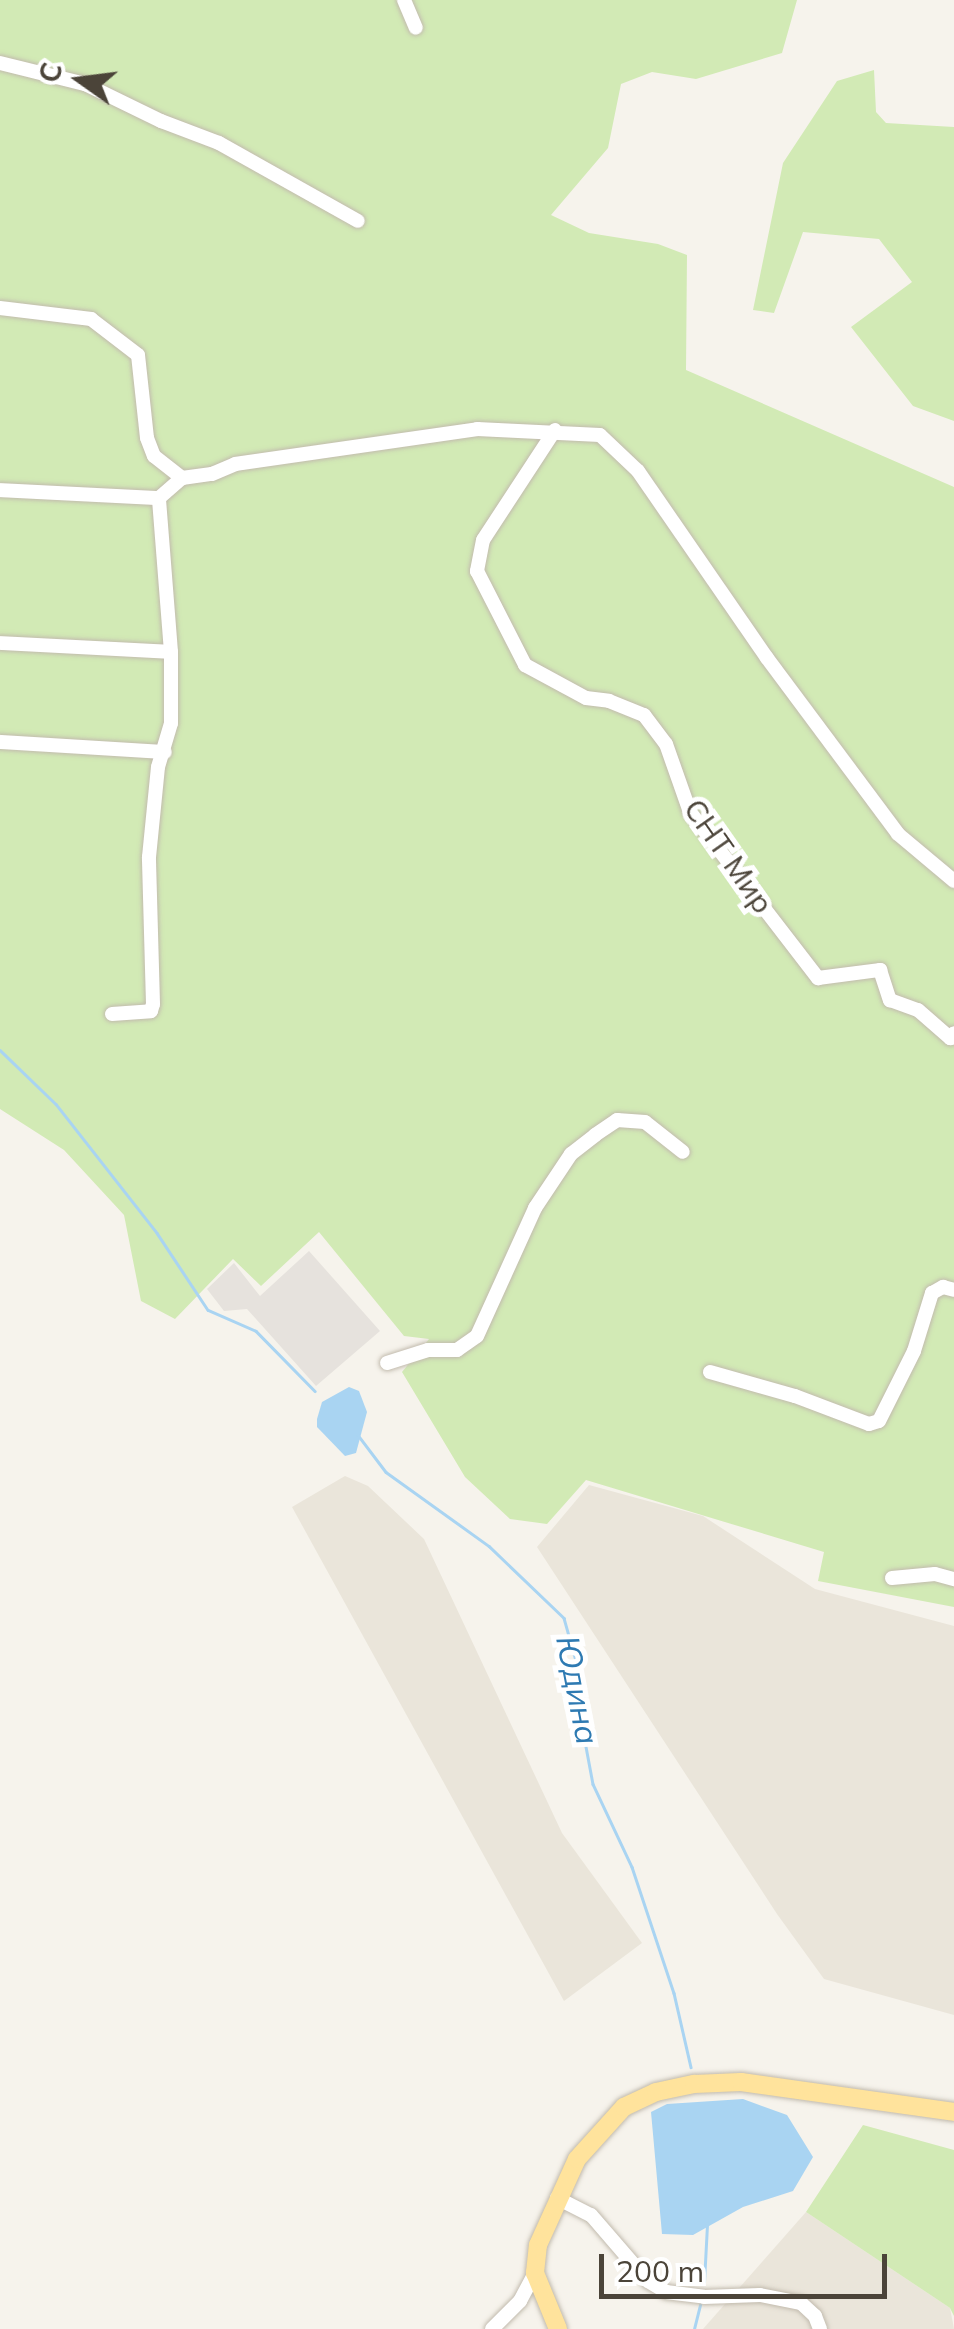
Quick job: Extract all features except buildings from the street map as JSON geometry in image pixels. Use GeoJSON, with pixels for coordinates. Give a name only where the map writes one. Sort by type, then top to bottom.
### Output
{"type":"FeatureCollection","features":[{"type":"Feature","properties":{"kind":"main road"},"geometry":{"type":"LineString","coordinates":[[558,2329],[535,2274],[538,2244],[576,2160],[624,2107],[675,2088],[741,2082],[954,2112]]}},
{"type":"Feature","properties":{"kind":"street"},"geometry":{"type":"LineString","coordinates":[[404,0],[416,28]]}},
{"type":"Feature","properties":{"kind":"street"},"geometry":{"type":"LineString","coordinates":[[0,64],[85,84],[161,121],[219,143],[358,221]]}},
{"type":"Feature","properties":{"kind":"street"},"geometry":{"type":"LineString","coordinates":[[0,308],[92,319],[138,355],[148,438],[154,456],[182,478]]}},
{"type":"Feature","properties":{"kind":"street"},"geometry":{"type":"LineString","coordinates":[[0,490],[159,498],[182,478],[212,474],[235,464],[404,438],[476,429],[600,434],[638,471],[767,658],[898,834],[954,880]]}},
{"type":"Feature","properties":{"kind":"street","name":"СНТ Мир"},"geometry":{"type":"LineString","coordinates":[[555,430],[483,540],[477,570],[525,666],[586,698],[609,700],[644,716],[666,744],[690,812],[818,978],[880,970],[890,1000],[918,1010],[950,1038],[954,1032]]}},
{"type":"Feature","properties":{"kind":"street"},"geometry":{"type":"LineString","coordinates":[[112,1014],[151,1011],[153,1004],[149,857],[158,768],[171,723],[171,652],[159,498]]}},
{"type":"Feature","properties":{"kind":"street"},"geometry":{"type":"LineString","coordinates":[[0,643],[171,652]]}},
{"type":"Feature","properties":{"kind":"street"},"geometry":{"type":"LineString","coordinates":[[0,742],[165,752]]}},
{"type":"Feature","properties":{"kind":"street"},"geometry":{"type":"LineString","coordinates":[[387,1363],[428,1350],[457,1350],[477,1336],[536,1208],[571,1154],[617,1120],[645,1122],[683,1152]]}},
{"type":"Feature","properties":{"kind":"street"},"geometry":{"type":"LineString","coordinates":[[710,1372],[795,1396],[870,1424],[879,1421],[914,1351],[932,1293],[943,1288],[954,1290]]}},
{"type":"Feature","properties":{"kind":"street"},"geometry":{"type":"LineString","coordinates":[[892,1578],[935,1574],[954,1579]]}},
{"type":"Feature","properties":{"kind":"street"},"geometry":{"type":"LineString","coordinates":[[557,2198],[591,2215],[648,2281],[666,2292],[704,2297],[760,2295],[801,2303],[816,2316],[820,2329]]}},
{"type":"Feature","properties":{"kind":"street"},"geometry":{"type":"LineString","coordinates":[[492,2329],[520,2301],[535,2274]]}},
{"type":"Feature","properties":{"kind":"shaded area"},"geometry":{"type":"Polygon","coordinates":[[[309,1251],[380,1331],[316,1386],[247,1309],[224,1311],[207,1289],[234,1263],[260,1296],[309,1251]]]}},
{"type":"Feature","properties":{"kind":"shaded area"},"geometry":{"type":"Polygon","coordinates":[[[345,1476],[368,1486],[424,1539],[562,1833],[642,1943],[564,2001],[292,1507],[345,1476]]]}},
{"type":"Feature","properties":{"kind":"shaded area"},"geometry":{"type":"Polygon","coordinates":[[[589,1485],[703,1516],[815,1589],[954,1626],[954,2015],[824,1979],[777,1914],[537,1547],[589,1485]]]}},
{"type":"Feature","properties":{"kind":"shaded area"},"geometry":{"type":"Polygon","coordinates":[[[806,2212],[950,2308],[954,2329],[703,2329],[806,2212]]]}},
{"type":"Feature","properties":{"kind":"green space"},"geometry":{"type":"Polygon","coordinates":[[[0,0],[797,0],[782,53],[696,79],[652,72],[621,84],[608,148],[551,215],[589,233],[658,244],[687,255],[686,370],[954,487],[954,1607],[818,1581],[824,1552],[586,1480],[547,1524],[510,1519],[465,1477],[402,1372],[429,1339],[404,1336],[319,1232],[261,1286],[233,1259],[175,1319],[141,1301],[124,1215],[64,1150],[0,1109],[0,0]]]}},
{"type":"Feature","properties":{"kind":"green space"},"geometry":{"type":"Polygon","coordinates":[[[874,70],[876,112],[886,123],[954,127],[954,421],[913,406],[851,327],[912,282],[879,239],[803,232],[774,313],[753,310],[783,163],[837,81],[874,70]]]}},
{"type":"Feature","properties":{"kind":"green space"},"geometry":{"type":"Polygon","coordinates":[[[863,2125],[954,2150],[954,2316],[950,2308],[806,2212],[863,2125]]]}},
{"type":"Feature","properties":{"kind":"water"},"geometry":{"type":"Polygon","coordinates":[[[349,1387],[359,1391],[367,1412],[356,1453],[345,1456],[317,1427],[317,1419],[322,1402],[349,1387]]]}},
{"type":"Feature","properties":{"kind":"water"},"geometry":{"type":"Polygon","coordinates":[[[743,2099],[787,2115],[813,2157],[793,2191],[743,2207],[693,2235],[662,2234],[651,2112],[667,2104],[743,2099]]]}},
{"type":"Feature","properties":{"kind":"waterway","name":"Юдина"},"geometry":{"type":"LineString","coordinates":[[0,1050],[56,1104],[157,1233],[208,1310],[256,1331],[315,1391]]}},
{"type":"Feature","properties":{"kind":"waterway","name":"Юдина"},"geometry":{"type":"LineString","coordinates":[[358,1435],[386,1472],[489,1546],[564,1618],[584,1689],[584,1736],[593,1784],[632,1867],[674,1993],[691,2067]]}},
{"type":"Feature","properties":{"kind":"waterway","name":"Юдина"},"geometry":{"type":"LineString","coordinates":[[704,2282],[707,2224]]}},
{"type":"Feature","properties":{"kind":"waterway","name":"Юдина"},"geometry":{"type":"LineString","coordinates":[[694,2329],[700,2305]]}}]}
